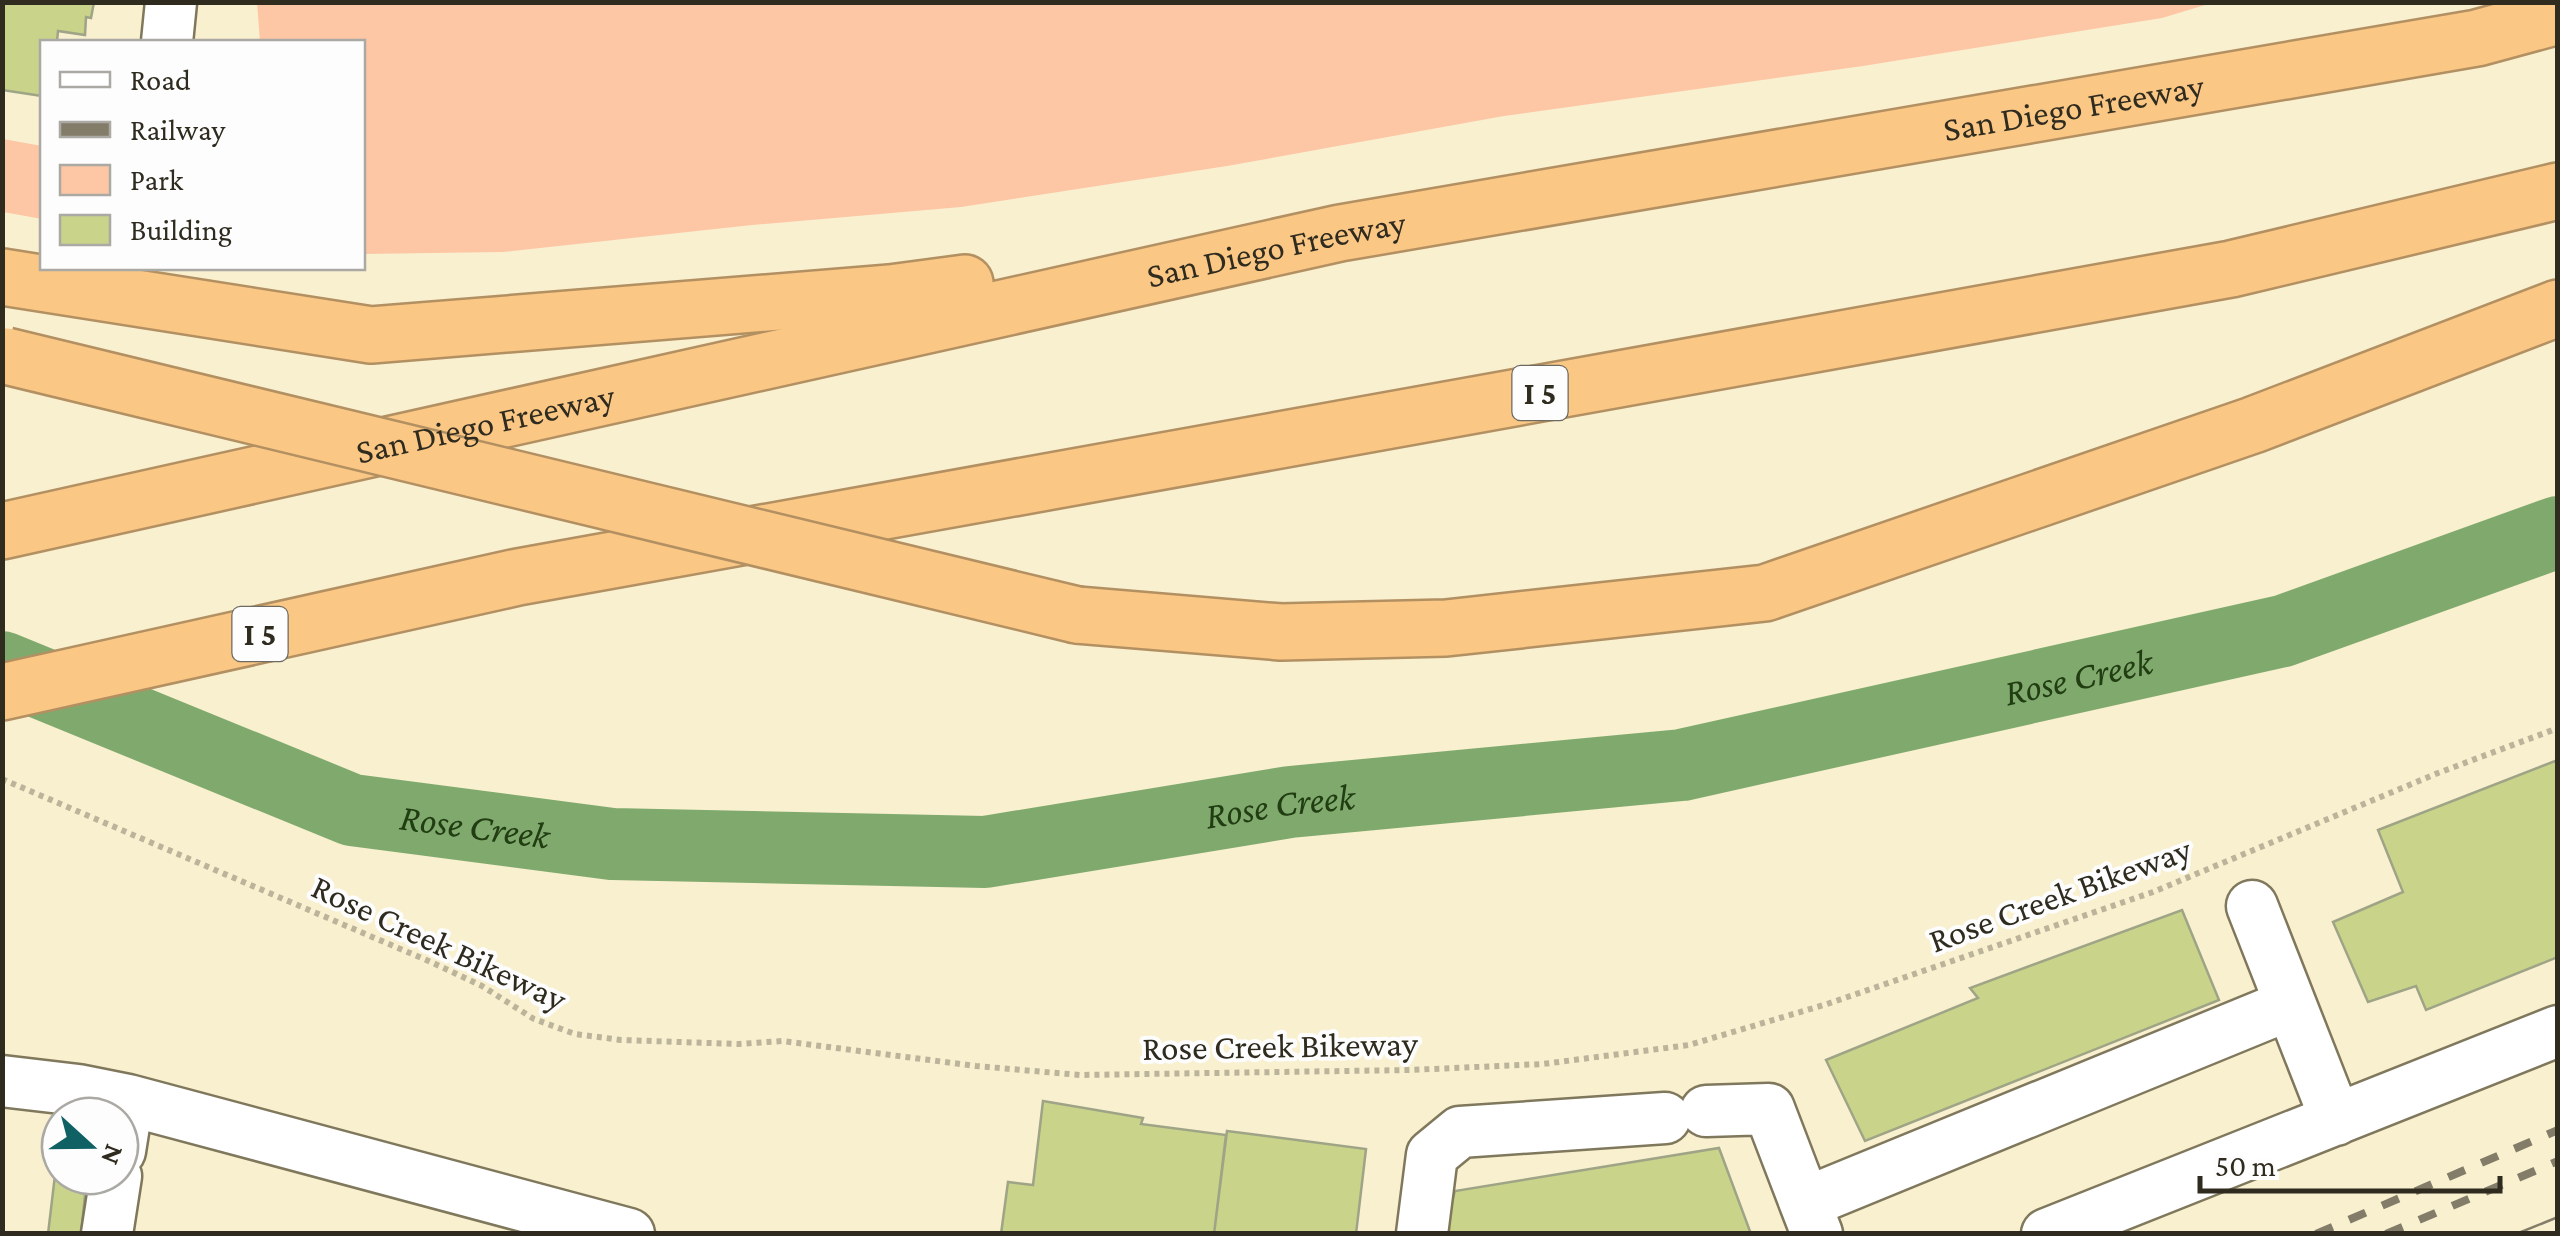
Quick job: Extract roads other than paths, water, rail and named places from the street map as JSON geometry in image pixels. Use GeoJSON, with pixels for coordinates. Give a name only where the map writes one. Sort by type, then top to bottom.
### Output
{"type":"FeatureCollection","features":[{"type":"Feature","properties":{"kind":"highway","name":"San Diego Freeway"},"geometry":{"type":"LineString","coordinates":[[2,531],[1340,233],[2477,38],[2558,16]]}},
{"type":"Feature","properties":{"kind":"highway","name":"I 5"},"geometry":{"type":"LineString","coordinates":[[2,692],[518,577],[2231,269],[2558,191]]}},
{"type":"Feature","properties":{"kind":"highway"},"geometry":{"type":"LineString","coordinates":[[2,277],[371,335],[890,293],[1340,233]]}},
{"type":"Feature","properties":{"kind":"highway"},"geometry":{"type":"LineString","coordinates":[[4,356],[1077,615],[1281,632],[1446,628],[1765,593],[2253,425],[2558,308]]}},
{"type":"Feature","properties":{"kind":"street"},"geometry":{"type":"LineString","coordinates":[[166,40],[171,2]]}},
{"type":"Feature","properties":{"kind":"street"},"geometry":{"type":"LineString","coordinates":[[2252,906],[2336,1120]]}},
{"type":"Feature","properties":{"kind":"street"},"geometry":{"type":"LineString","coordinates":[[1422,1234],[1432,1154],[1460,1132],[1769,1109],[1811,1218],[2289,1006]]}},
{"type":"Feature","properties":{"kind":"street"},"geometry":{"type":"LineString","coordinates":[[2047,1234],[2558,1031]]}},
{"type":"Feature","properties":{"kind":"street"},"geometry":{"type":"LineString","coordinates":[[2,1081],[108,1096]]}},
{"type":"Feature","properties":{"kind":"street"},"geometry":{"type":"LineString","coordinates":[[140,1103],[628,1234]]}},
{"type":"Feature","properties":{"kind":"street"},"geometry":{"type":"LineString","coordinates":[[107,1234],[113,1196]]}},
{"type":"Feature","properties":{"kind":"waterway","name":"Rose Creek"},"geometry":{"type":"LineString","coordinates":[[2,667],[352,810],[612,844],[985,852],[1290,802],[1682,765],[2283,631],[2558,532]]}},
{"type":"Feature","properties":{"kind":"tram line"},"geometry":{"type":"LineString","coordinates":[[2516,1234],[2558,1217]]}},
{"type":"Feature","properties":{"kind":"railway"},"geometry":{"type":"LineString","coordinates":[[2316,1234],[2558,1130]]}},
{"type":"Feature","properties":{"kind":"railway"},"geometry":{"type":"LineString","coordinates":[[2386,1234],[2558,1161]]}}]}
